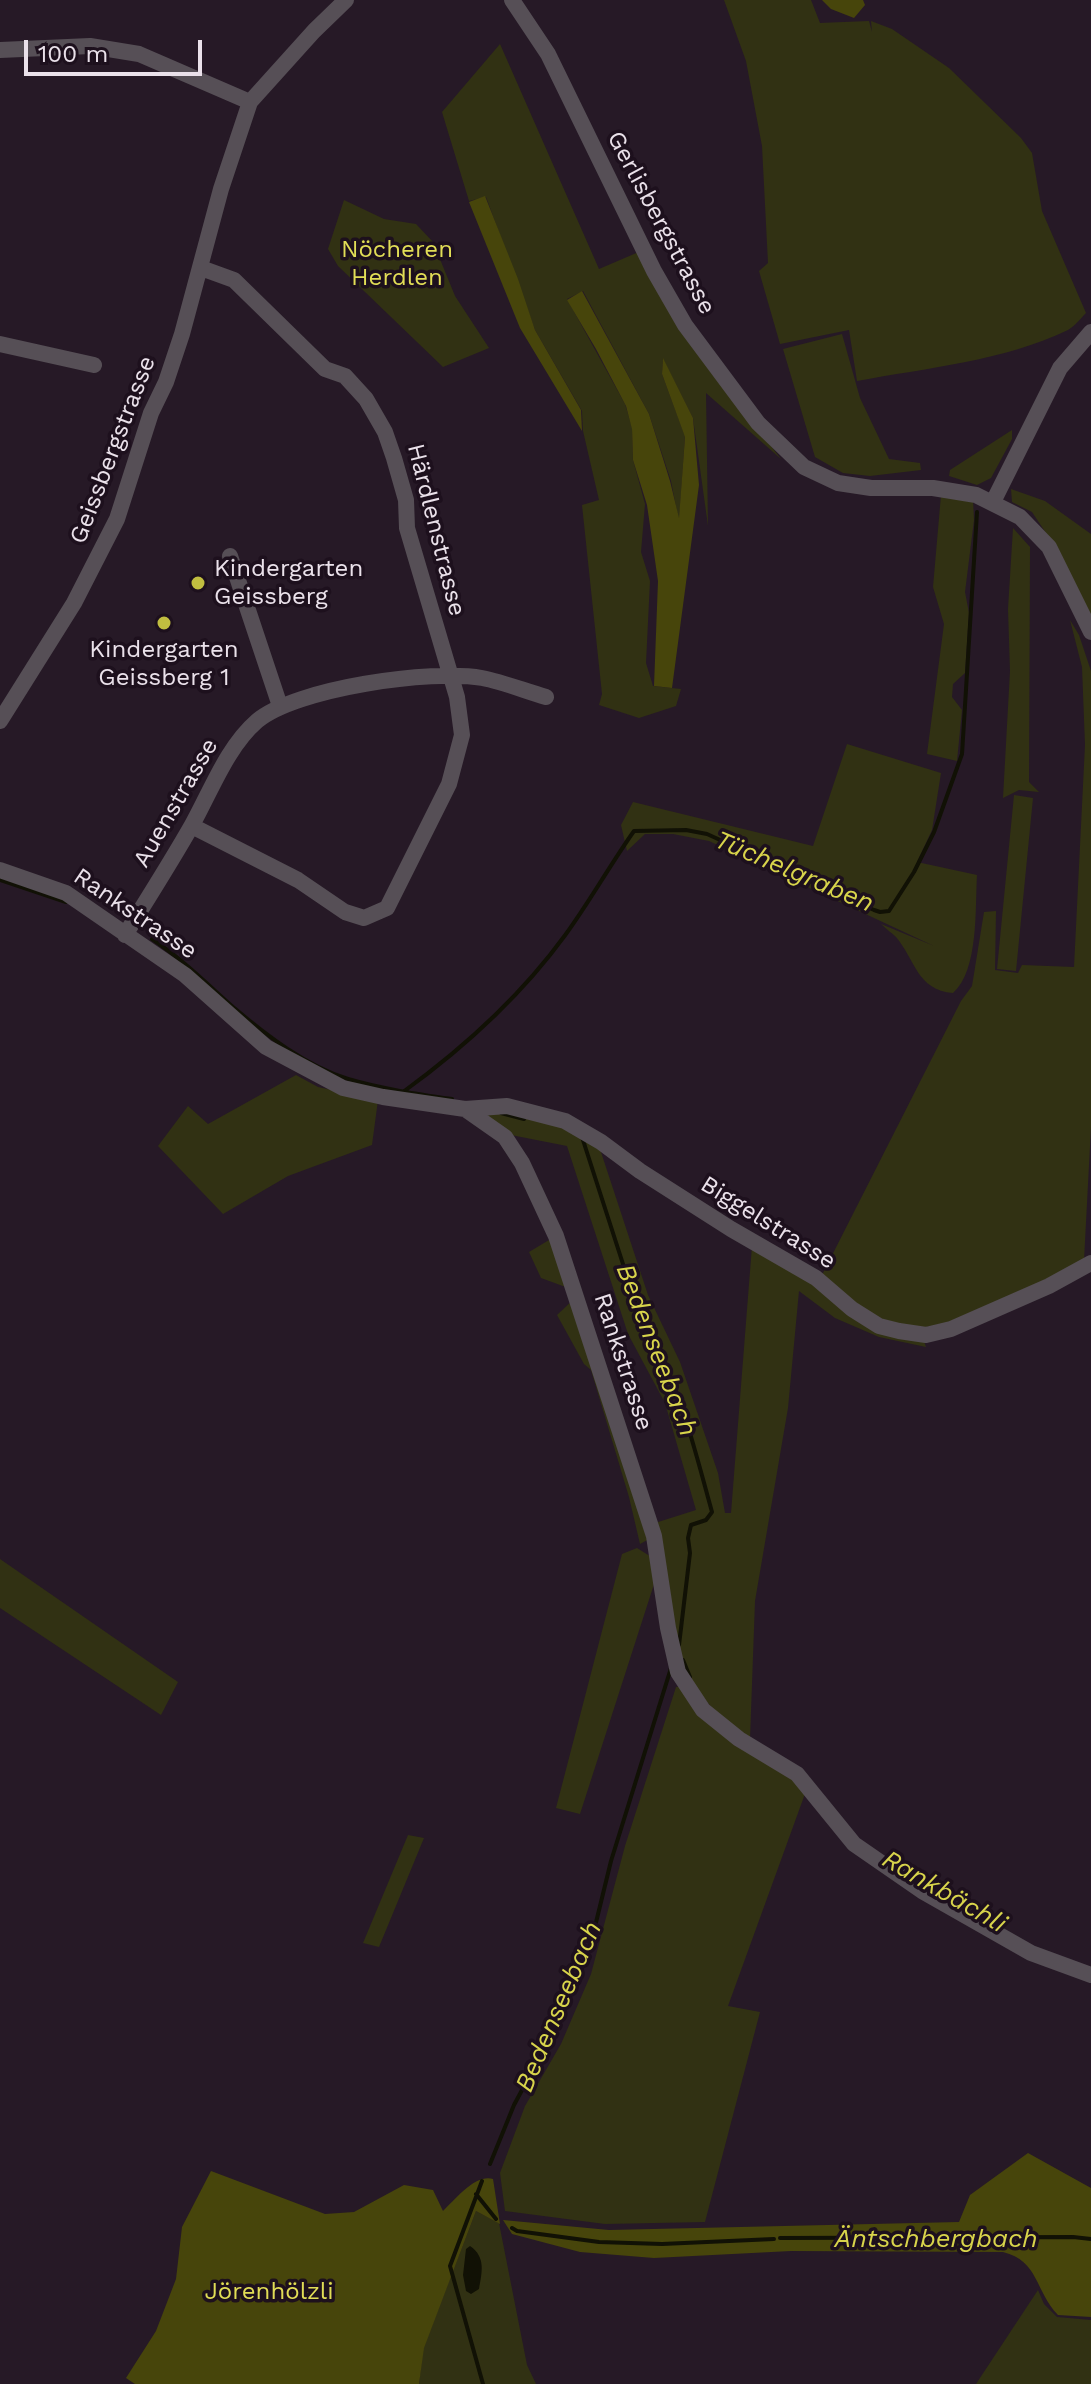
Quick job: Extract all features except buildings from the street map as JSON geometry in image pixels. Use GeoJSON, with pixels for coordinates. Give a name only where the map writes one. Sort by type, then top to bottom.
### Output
{"type":"FeatureCollection","features":[{"type":"Feature","properties":{"kind":"street"},"geometry":{"type":"LineString","coordinates":[[201,268],[221,189],[250,102],[346,0]]}},
{"type":"Feature","properties":{"kind":"street","name":"Gerlisbergstrasse"},"geometry":{"type":"LineString","coordinates":[[512,0],[548,54],[654,271],[685,325],[758,423],[804,467],[838,483],[871,488],[933,488],[976,495],[1020,517],[1049,547],[1091,632]]}},
{"type":"Feature","properties":{"kind":"street"},"geometry":{"type":"LineString","coordinates":[[0,50],[90,46],[139,54],[250,102]]}},
{"type":"Feature","properties":{"kind":"street","name":"Härdlenstrasse"},"geometry":{"type":"LineString","coordinates":[[192,826],[298,880],[345,912],[364,918],[387,908],[449,784],[462,735],[452,676],[407,528],[406,500],[385,432],[366,399],[345,376],[325,369],[234,280],[201,268]]}},
{"type":"Feature","properties":{"kind":"street","name":"Geissbergstrasse"},"geometry":{"type":"LineString","coordinates":[[0,721],[74,603],[117,519],[151,413],[166,382],[201,268]]}},
{"type":"Feature","properties":{"kind":"street"},"geometry":{"type":"LineString","coordinates":[[993,502],[1060,368],[1091,332]]}},
{"type":"Feature","properties":{"kind":"street"},"geometry":{"type":"LineString","coordinates":[[0,344],[94,365]]}},
{"type":"Feature","properties":{"kind":"street"},"geometry":{"type":"LineString","coordinates":[[230,556],[280,706]]}},
{"type":"Feature","properties":{"kind":"street","name":"Auenstrasse"},"geometry":{"type":"LineString","coordinates":[[125,935],[192,826],[224,765],[257,721],[280,706],[318,693],[434,675],[481,678],[546,697]]}},
{"type":"Feature","properties":{"kind":"street","name":"Rankstrasse"},"geometry":{"type":"LineString","coordinates":[[0,870],[66,893],[185,975],[266,1047],[343,1088],[465,1109],[505,1137],[522,1163],[556,1236],[654,1536],[678,1672],[703,1710],[739,1739],[797,1774],[854,1844],[922,1891],[1031,1953],[1091,1975]]}},
{"type":"Feature","properties":{"kind":"street","name":"Biggelstrasse"},"geometry":{"type":"LineString","coordinates":[[465,1109],[507,1106],[565,1121],[731,1229],[816,1278],[852,1309],[879,1326],[899,1331],[926,1335],[951,1329],[1049,1286],[1091,1263]]}},
{"type":"Feature","properties":{"kind":"green space"},"geometry":{"type":"Polygon","coordinates":[[[724,0],[811,0],[820,23],[869,21],[872,32],[871,21],[892,29],[949,68],[1021,138],[1032,153],[1042,211],[1086,313],[1068,330],[1018,349],[857,381],[849,330],[780,344],[759,271],[768,263],[762,146],[746,61],[724,0]]]}},
{"type":"Feature","properties":{"kind":"green space"},"geometry":{"type":"Polygon","coordinates":[[[822,0],[863,0],[865,5],[854,18],[831,9],[822,0]]]}},
{"type":"Feature","properties":{"kind":"green space"},"geometry":{"type":"Polygon","coordinates":[[[500,44],[599,269],[641,251],[754,424],[781,459],[706,393],[708,526],[693,418],[663,359],[662,374],[685,436],[679,522],[671,481],[649,414],[583,291],[567,299],[625,404],[632,427],[633,460],[645,504],[641,552],[650,581],[646,663],[653,686],[681,689],[676,706],[639,718],[599,705],[602,694],[582,505],[599,500],[583,431],[582,411],[535,330],[486,197],[469,201],[442,112],[500,44]]]}},
{"type":"Feature","properties":{"kind":"green space"},"geometry":{"type":"Polygon","coordinates":[[[485,196],[535,330],[581,410],[582,431],[520,328],[469,202],[485,196]]]}},
{"type":"Feature","properties":{"kind":"green space","name":"Nöcheren Herdlen"},"geometry":{"type":"Polygon","coordinates":[[[344,200],[384,219],[416,224],[433,242],[455,296],[489,348],[443,367],[338,266],[328,249],[344,200]]]}},
{"type":"Feature","properties":{"kind":"green space"},"geometry":{"type":"Polygon","coordinates":[[[582,291],[649,414],[679,518],[685,437],[662,374],[663,358],[693,418],[699,485],[672,688],[654,686],[658,581],[647,505],[633,460],[632,429],[626,406],[567,300],[582,291]]]}},
{"type":"Feature","properties":{"kind":"green space"},"geometry":{"type":"Polygon","coordinates":[[[842,334],[860,398],[889,459],[920,463],[921,470],[870,476],[843,473],[815,457],[783,349],[842,334]]]}},
{"type":"Feature","properties":{"kind":"green space"},"geometry":{"type":"Polygon","coordinates":[[[1012,430],[1012,439],[991,478],[977,485],[949,476],[950,470],[1012,430]]]}},
{"type":"Feature","properties":{"kind":"green space"},"geometry":{"type":"Polygon","coordinates":[[[1011,489],[1045,501],[1091,534],[1091,616],[1054,545],[1032,512],[1012,502],[1011,489]]]}},
{"type":"Feature","properties":{"kind":"green space"},"geometry":{"type":"Polygon","coordinates":[[[941,495],[973,500],[974,520],[965,592],[969,613],[965,673],[953,684],[952,697],[962,710],[957,761],[927,754],[944,624],[933,587],[941,495]]]}},
{"type":"Feature","properties":{"kind":"green space"},"geometry":{"type":"Polygon","coordinates":[[[1013,528],[1030,547],[1029,782],[1039,792],[1019,790],[1003,798],[1010,671],[1008,609],[1013,528]]]}},
{"type":"Feature","properties":{"kind":"green space"},"geometry":{"type":"Polygon","coordinates":[[[1070,620],[1079,635],[1091,671],[1091,1127],[1084,1260],[986,1311],[958,1321],[905,1327],[881,1321],[859,1307],[822,1275],[961,1001],[972,986],[984,912],[996,911],[995,970],[1018,973],[1022,965],[1074,967],[1085,745],[1082,667],[1070,620]]]}},
{"type":"Feature","properties":{"kind":"green space"},"geometry":{"type":"Polygon","coordinates":[[[847,744],[941,773],[932,830],[917,862],[977,875],[971,954],[961,983],[953,993],[941,991],[924,980],[903,946],[881,924],[934,946],[709,841],[673,834],[645,834],[627,851],[621,825],[633,802],[813,846],[847,744]]]}},
{"type":"Feature","properties":{"kind":"green space"},"geometry":{"type":"Polygon","coordinates":[[[1014,795],[1033,798],[1016,971],[997,969],[1014,795]]]}},
{"type":"Feature","properties":{"kind":"green space"},"geometry":{"type":"Polygon","coordinates":[[[296,1075],[318,1087],[378,1100],[372,1145],[288,1176],[223,1214],[158,1146],[188,1106],[208,1124],[296,1075]]]}},
{"type":"Feature","properties":{"kind":"green space"},"geometry":{"type":"Polygon","coordinates":[[[506,1110],[563,1125],[599,1146],[648,1295],[680,1362],[718,1473],[725,1513],[731,1513],[752,1246],[813,1281],[850,1312],[923,1338],[926,1347],[879,1337],[835,1318],[799,1291],[788,1408],[755,1601],[750,1739],[707,1702],[695,1684],[677,1641],[670,1617],[655,1523],[696,1510],[665,1403],[628,1334],[567,1146],[511,1135],[482,1111],[506,1110]]]}},
{"type":"Feature","properties":{"kind":"green space"},"geometry":{"type":"Polygon","coordinates":[[[554,1237],[571,1289],[541,1278],[529,1252],[554,1237]]]}},
{"type":"Feature","properties":{"kind":"green space"},"geometry":{"type":"Polygon","coordinates":[[[574,1299],[651,1538],[640,1544],[591,1370],[584,1364],[557,1315],[574,1299]]]}},
{"type":"Feature","properties":{"kind":"green space"},"geometry":{"type":"Polygon","coordinates":[[[637,1548],[653,1558],[656,1578],[580,1814],[556,1808],[622,1554],[637,1548]]]}},
{"type":"Feature","properties":{"kind":"green space"},"geometry":{"type":"Polygon","coordinates":[[[0,1559],[178,1682],[161,1715],[0,1608],[0,1559]]]}},
{"type":"Feature","properties":{"kind":"green space"},"geometry":{"type":"Polygon","coordinates":[[[685,1686],[795,1777],[806,1791],[728,2006],[760,2012],[705,2222],[605,2224],[505,2211],[500,2173],[525,2106],[561,2044],[591,1974],[625,1846],[676,1687],[685,1686]]]}},
{"type":"Feature","properties":{"kind":"green space"},"geometry":{"type":"Polygon","coordinates":[[[408,1835],[424,1838],[379,1947],[363,1943],[408,1835]]]}},
{"type":"Feature","properties":{"kind":"green space"},"geometry":{"type":"Polygon","coordinates":[[[1028,2153],[1091,2188],[1091,2317],[1058,2315],[1024,2262],[1003,2252],[791,2251],[654,2258],[580,2252],[512,2234],[503,2220],[609,2230],[959,2222],[970,2195],[1028,2153]]]}},
{"type":"Feature","properties":{"kind":"green space","name":"Jörenhölzli"},"geometry":{"type":"Polygon","coordinates":[[[211,2171],[325,2214],[354,2212],[404,2185],[433,2190],[443,2211],[479,2180],[493,2179],[500,2224],[476,2211],[424,2348],[419,2384],[135,2384],[126,2378],[156,2331],[176,2279],[182,2227],[211,2171]]]}},
{"type":"Feature","properties":{"kind":"green space"},"geometry":{"type":"Polygon","coordinates":[[[476,2211],[499,2223],[527,2365],[536,2384],[419,2384],[423,2349],[476,2211]]]}},
{"type":"Feature","properties":{"kind":"green space"},"geometry":{"type":"Polygon","coordinates":[[[1038,2290],[1044,2304],[1057,2317],[1091,2320],[1091,2384],[976,2384],[1038,2290]]]}},
{"type":"Feature","properties":{"kind":"shaded area"},"geometry":{"type":"Polygon","coordinates":[[[470,2246],[479,2255],[482,2265],[479,2289],[471,2294],[466,2291],[463,2275],[466,2249],[470,2246]]]}},
{"type":"Feature","properties":{"kind":"waterway","name":"Tüchelgraben"},"geometry":{"type":"LineString","coordinates":[[403,1092],[470,1039],[530,979],[575,921],[634,831],[686,830],[707,834],[874,910],[889,911],[914,872],[934,832],[962,754],[977,512]]}},
{"type":"Feature","properties":{"kind":"waterway","name":"Bedenseebach"},"geometry":{"type":"LineString","coordinates":[[0,880],[66,902]]}},
{"type":"Feature","properties":{"kind":"waterway","name":"Bedenseebach"},"geometry":{"type":"LineString","coordinates":[[152,939],[259,1028],[317,1066],[361,1083],[452,1099]]}},
{"type":"Feature","properties":{"kind":"waterway","name":"Bedenseebach"},"geometry":{"type":"LineString","coordinates":[[501,1113],[524,1119]]}},
{"type":"Feature","properties":{"kind":"waterway","name":"Bedenseebach"},"geometry":{"type":"LineString","coordinates":[[582,1137],[643,1326],[667,1370],[685,1416],[712,1512],[706,1520],[691,1525],[679,1645]]}},
{"type":"Feature","properties":{"kind":"waterway","name":"Rankbächli"},"geometry":{"type":"LineString","coordinates":[[683,1660],[690,1677]]}},
{"type":"Feature","properties":{"kind":"waterway","name":"Bedenseebach"},"geometry":{"type":"LineString","coordinates":[[490,2164],[514,2105],[559,2021],[590,1947],[611,1861],[671,1668]]}},
{"type":"Feature","properties":{"kind":"waterway","name":"Bedenseebach"},"geometry":{"type":"LineString","coordinates":[[482,2181],[450,2266],[483,2384]]}},
{"type":"Feature","properties":{"kind":"waterway","name":"Äntschbergbach"},"geometry":{"type":"LineString","coordinates":[[476,2194],[496,2219]]}},
{"type":"Feature","properties":{"kind":"waterway","name":"Äntschbergbach"},"geometry":{"type":"LineString","coordinates":[[512,2228],[599,2242],[662,2244],[774,2239]]}},
{"type":"Feature","properties":{"kind":"waterway","name":"Äntschbergbach"},"geometry":{"type":"LineString","coordinates":[[780,2238],[1091,2239]]}},
{"type":"Feature","properties":{"kind":"place","name":"Kindergarten Geissberg"},"geometry":{"type":"Point","coordinates":[198,583]}},
{"type":"Feature","properties":{"kind":"place","name":"Kindergarten Geissberg 1"},"geometry":{"type":"Point","coordinates":[164,623]}}]}
